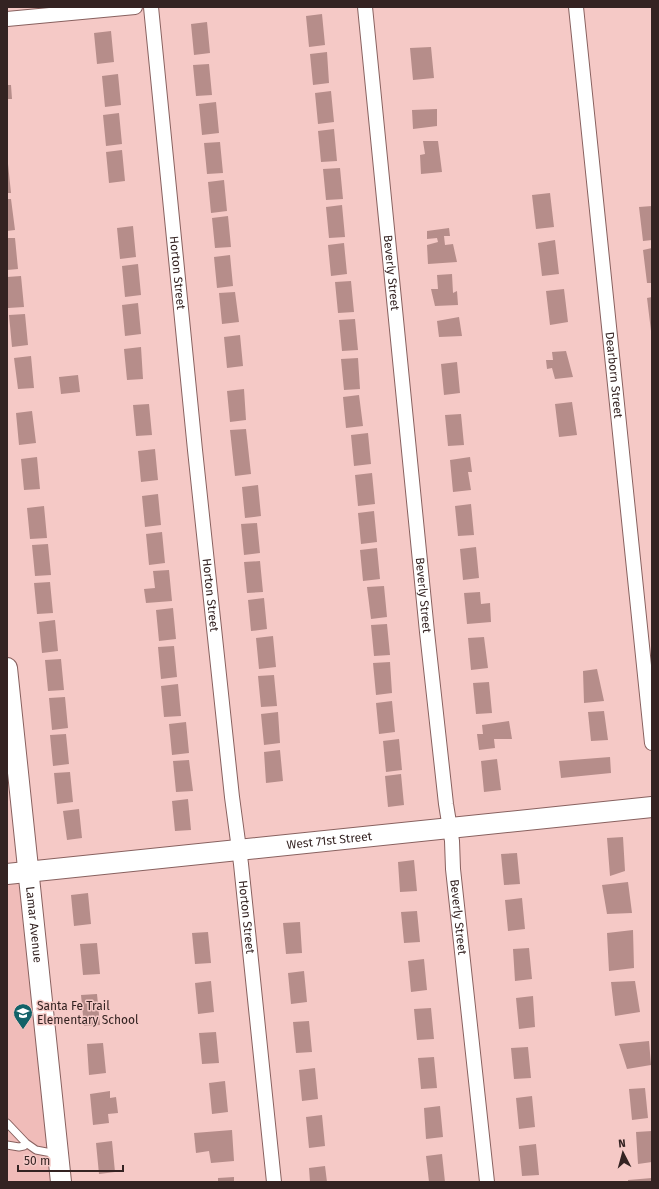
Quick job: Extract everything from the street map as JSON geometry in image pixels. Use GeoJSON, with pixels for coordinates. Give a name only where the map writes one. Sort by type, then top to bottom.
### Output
{"type":"FeatureCollection","features":[{"type":"Feature","properties":{"kind":"street"},"geometry":{"type":"LineString","coordinates":[[7,19],[135,7]]}},
{"type":"Feature","properties":{"kind":"street","name":"Horton Street"},"geometry":{"type":"LineString","coordinates":[[150,7],[195,450],[274,1182]]}},
{"type":"Feature","properties":{"kind":"street","name":"Beverly Street"},"geometry":{"type":"LineString","coordinates":[[365,7],[429,648],[445,796],[452,841],[453,877],[487,1182]]}},
{"type":"Feature","properties":{"kind":"street","name":"Dearborn Street"},"geometry":{"type":"LineString","coordinates":[[576,7],[652,742]]}},
{"type":"Feature","properties":{"kind":"street","name":"Lamar Avenue"},"geometry":{"type":"LineString","coordinates":[[7,668],[61,1182]]}},
{"type":"Feature","properties":{"kind":"street","name":"West 71st Street"},"geometry":{"type":"LineString","coordinates":[[7,874],[652,807]]}},
{"type":"Feature","properties":{"kind":"lane"},"geometry":{"type":"LineString","coordinates":[[7,1123],[26,1143],[36,1150],[58,1154]]}},
{"type":"Feature","properties":{"kind":"lane"},"geometry":{"type":"LineString","coordinates":[[7,1146],[19,1147],[24,1146],[26,1143]]}},
{"type":"Feature","properties":{"kind":"shaded area","name":"Santa Fe Trail Elementary School"},"geometry":{"type":"Polygon","coordinates":[[[22,877],[55,1182],[7,1182],[7,878],[22,877]]]}},
{"type":"Feature","properties":{"kind":"building"},"geometry":{"type":"Polygon","coordinates":[[[322,14],[325,45],[309,47],[306,16],[322,14]]]}},
{"type":"Feature","properties":{"kind":"building"},"geometry":{"type":"Polygon","coordinates":[[[207,22],[210,53],[194,55],[191,24],[207,22]]]}},
{"type":"Feature","properties":{"kind":"building"},"geometry":{"type":"Polygon","coordinates":[[[111,31],[114,62],[97,64],[94,33],[111,31]]]}},
{"type":"Feature","properties":{"kind":"building"},"geometry":{"type":"Polygon","coordinates":[[[431,47],[434,78],[413,80],[410,48],[431,47]]]}},
{"type":"Feature","properties":{"kind":"building"},"geometry":{"type":"Polygon","coordinates":[[[327,52],[329,83],[313,85],[310,54],[327,52]]]}},
{"type":"Feature","properties":{"kind":"building"},"geometry":{"type":"Polygon","coordinates":[[[209,64],[212,95],[196,96],[193,65],[209,64]]]}},
{"type":"Feature","properties":{"kind":"building"},"geometry":{"type":"Polygon","coordinates":[[[118,74],[121,105],[105,107],[102,76],[118,74]]]}},
{"type":"Feature","properties":{"kind":"building"},"geometry":{"type":"Polygon","coordinates":[[[7,85],[11,85],[12,99],[7,99],[7,85]]]}},
{"type":"Feature","properties":{"kind":"building"},"geometry":{"type":"Polygon","coordinates":[[[331,91],[334,122],[318,124],[315,93],[331,91]]]}},
{"type":"Feature","properties":{"kind":"building"},"geometry":{"type":"Polygon","coordinates":[[[216,102],[219,133],[202,135],[199,104],[216,102]]]}},
{"type":"Feature","properties":{"kind":"building"},"geometry":{"type":"Polygon","coordinates":[[[437,109],[437,126],[413,129],[412,110],[437,109]]]}},
{"type":"Feature","properties":{"kind":"building"},"geometry":{"type":"Polygon","coordinates":[[[119,113],[122,144],[106,146],[103,115],[119,113]]]}},
{"type":"Feature","properties":{"kind":"building"},"geometry":{"type":"Polygon","coordinates":[[[334,129],[337,161],[321,162],[318,131],[334,129]]]}},
{"type":"Feature","properties":{"kind":"building"},"geometry":{"type":"Polygon","coordinates":[[[423,141],[438,141],[442,172],[421,174],[420,155],[425,154],[423,141]]]}},
{"type":"Feature","properties":{"kind":"building"},"geometry":{"type":"Polygon","coordinates":[[[220,142],[223,173],[207,174],[204,143],[220,142]]]}},
{"type":"Feature","properties":{"kind":"building"},"geometry":{"type":"Polygon","coordinates":[[[122,150],[125,181],[109,183],[106,152],[122,150]]]}},
{"type":"Feature","properties":{"kind":"building"},"geometry":{"type":"Polygon","coordinates":[[[8,164],[11,193],[7,193],[8,164]]]}},
{"type":"Feature","properties":{"kind":"building"},"geometry":{"type":"Polygon","coordinates":[[[340,168],[343,199],[326,200],[323,169],[340,168]]]}},
{"type":"Feature","properties":{"kind":"building"},"geometry":{"type":"Polygon","coordinates":[[[224,180],[227,211],[211,213],[208,182],[224,180]]]}},
{"type":"Feature","properties":{"kind":"building"},"geometry":{"type":"Polygon","coordinates":[[[550,193],[554,227],[536,229],[532,195],[550,193]]]}},
{"type":"Feature","properties":{"kind":"building"},"geometry":{"type":"Polygon","coordinates":[[[7,199],[11,199],[15,230],[7,231],[7,199]]]}},
{"type":"Feature","properties":{"kind":"building"},"geometry":{"type":"Polygon","coordinates":[[[342,205],[345,237],[329,238],[326,207],[342,205]]]}},
{"type":"Feature","properties":{"kind":"building"},"geometry":{"type":"Polygon","coordinates":[[[652,206],[652,240],[643,241],[639,207],[652,206]]]}},
{"type":"Feature","properties":{"kind":"building"},"geometry":{"type":"Polygon","coordinates":[[[228,216],[231,247],[215,248],[212,218],[228,216]]]}},
{"type":"Feature","properties":{"kind":"building"},"geometry":{"type":"Polygon","coordinates":[[[133,226],[136,257],[120,259],[117,228],[133,226]]]}},
{"type":"Feature","properties":{"kind":"building"},"geometry":{"type":"Polygon","coordinates":[[[449,228],[450,236],[444,236],[445,245],[453,244],[457,262],[428,264],[427,245],[438,242],[437,238],[427,239],[427,231],[449,228]]]}},
{"type":"Feature","properties":{"kind":"building"},"geometry":{"type":"Polygon","coordinates":[[[7,238],[15,238],[18,269],[7,270],[7,238]]]}},
{"type":"Feature","properties":{"kind":"building"},"geometry":{"type":"Polygon","coordinates":[[[555,240],[559,274],[542,276],[538,243],[555,240]]]}},
{"type":"Feature","properties":{"kind":"building"},"geometry":{"type":"Polygon","coordinates":[[[344,243],[347,274],[331,276],[328,245],[344,243]]]}},
{"type":"Feature","properties":{"kind":"building"},"geometry":{"type":"Polygon","coordinates":[[[652,248],[652,283],[647,283],[643,250],[652,248]]]}},
{"type":"Feature","properties":{"kind":"building"},"geometry":{"type":"Polygon","coordinates":[[[230,255],[233,286],[217,288],[214,257],[230,255]]]}},
{"type":"Feature","properties":{"kind":"building"},"geometry":{"type":"Polygon","coordinates":[[[138,264],[141,295],[125,297],[122,266],[138,264]]]}},
{"type":"Feature","properties":{"kind":"building"},"geometry":{"type":"Polygon","coordinates":[[[452,274],[453,293],[457,291],[458,305],[435,306],[431,289],[438,289],[437,275],[452,274]]]}},
{"type":"Feature","properties":{"kind":"building"},"geometry":{"type":"Polygon","coordinates":[[[21,276],[24,307],[8,308],[7,277],[21,276]]]}},
{"type":"Feature","properties":{"kind":"building"},"geometry":{"type":"Polygon","coordinates":[[[351,281],[354,312],[338,313],[335,282],[351,281]]]}},
{"type":"Feature","properties":{"kind":"building"},"geometry":{"type":"Polygon","coordinates":[[[564,289],[568,322],[550,325],[546,291],[564,289]]]}},
{"type":"Feature","properties":{"kind":"building"},"geometry":{"type":"Polygon","coordinates":[[[235,292],[239,322],[222,324],[219,293],[235,292]]]}},
{"type":"Feature","properties":{"kind":"building"},"geometry":{"type":"Polygon","coordinates":[[[652,297],[652,331],[651,331],[647,298],[652,297]]]}},
{"type":"Feature","properties":{"kind":"building"},"geometry":{"type":"Polygon","coordinates":[[[138,303],[141,334],[125,336],[122,305],[138,303]]]}},
{"type":"Feature","properties":{"kind":"building"},"geometry":{"type":"Polygon","coordinates":[[[25,314],[28,345],[12,347],[9,315],[25,314]]]}},
{"type":"Feature","properties":{"kind":"building"},"geometry":{"type":"Polygon","coordinates":[[[459,317],[462,336],[439,337],[437,321],[459,317]]]}},
{"type":"Feature","properties":{"kind":"building"},"geometry":{"type":"Polygon","coordinates":[[[355,319],[358,350],[342,351],[339,320],[355,319]]]}},
{"type":"Feature","properties":{"kind":"building"},"geometry":{"type":"Polygon","coordinates":[[[240,335],[243,366],[227,368],[224,337],[240,335]]]}},
{"type":"Feature","properties":{"kind":"building"},"geometry":{"type":"Polygon","coordinates":[[[141,347],[143,379],[127,380],[124,349],[141,347]]]}},
{"type":"Feature","properties":{"kind":"building"},"geometry":{"type":"Polygon","coordinates":[[[566,351],[573,377],[555,379],[552,368],[547,369],[546,360],[553,360],[552,352],[566,351]]]}},
{"type":"Feature","properties":{"kind":"building"},"geometry":{"type":"Polygon","coordinates":[[[31,356],[34,388],[18,389],[14,358],[31,356]]]}},
{"type":"Feature","properties":{"kind":"building"},"geometry":{"type":"Polygon","coordinates":[[[358,358],[360,389],[344,390],[341,359],[358,358]]]}},
{"type":"Feature","properties":{"kind":"building"},"geometry":{"type":"Polygon","coordinates":[[[457,362],[460,393],[444,395],[441,364],[457,362]]]}},
{"type":"Feature","properties":{"kind":"building"},"geometry":{"type":"Polygon","coordinates":[[[78,375],[80,392],[61,394],[59,377],[78,375]]]}},
{"type":"Feature","properties":{"kind":"building"},"geometry":{"type":"Polygon","coordinates":[[[244,389],[246,420],[230,422],[227,391],[244,389]]]}},
{"type":"Feature","properties":{"kind":"building"},"geometry":{"type":"Polygon","coordinates":[[[359,395],[363,426],[346,428],[343,397],[359,395]]]}},
{"type":"Feature","properties":{"kind":"building"},"geometry":{"type":"Polygon","coordinates":[[[572,402],[577,435],[559,437],[555,404],[572,402]]]}},
{"type":"Feature","properties":{"kind":"building"},"geometry":{"type":"Polygon","coordinates":[[[149,404],[152,435],[136,436],[133,405],[149,404]]]}},
{"type":"Feature","properties":{"kind":"building"},"geometry":{"type":"Polygon","coordinates":[[[32,411],[36,443],[19,445],[16,413],[32,411]]]}},
{"type":"Feature","properties":{"kind":"building"},"geometry":{"type":"Polygon","coordinates":[[[461,414],[464,445],[448,446],[445,415],[461,414]]]}},
{"type":"Feature","properties":{"kind":"building"},"geometry":{"type":"Polygon","coordinates":[[[246,429],[251,474],[235,476],[230,430],[246,429]]]}},
{"type":"Feature","properties":{"kind":"building"},"geometry":{"type":"Polygon","coordinates":[[[368,433],[371,464],[354,466],[351,435],[368,433]]]}},
{"type":"Feature","properties":{"kind":"building"},"geometry":{"type":"Polygon","coordinates":[[[155,449],[158,480],[141,482],[138,451],[155,449]]]}},
{"type":"Feature","properties":{"kind":"building"},"geometry":{"type":"Polygon","coordinates":[[[37,457],[40,489],[24,490],[21,459],[37,457]]]}},
{"type":"Feature","properties":{"kind":"building"},"geometry":{"type":"Polygon","coordinates":[[[470,457],[472,472],[468,472],[471,490],[453,492],[450,460],[470,457]]]}},
{"type":"Feature","properties":{"kind":"building"},"geometry":{"type":"Polygon","coordinates":[[[372,473],[375,504],[358,506],[355,475],[372,473]]]}},
{"type":"Feature","properties":{"kind":"building"},"geometry":{"type":"Polygon","coordinates":[[[258,485],[261,516],[245,518],[242,487],[258,485]]]}},
{"type":"Feature","properties":{"kind":"building"},"geometry":{"type":"Polygon","coordinates":[[[158,494],[161,525],[145,527],[142,496],[158,494]]]}},
{"type":"Feature","properties":{"kind":"building"},"geometry":{"type":"Polygon","coordinates":[[[471,504],[474,535],[458,536],[455,506],[471,504]]]}},
{"type":"Feature","properties":{"kind":"building"},"geometry":{"type":"Polygon","coordinates":[[[44,506],[47,538],[30,539],[27,508],[44,506]]]}},
{"type":"Feature","properties":{"kind":"building"},"geometry":{"type":"Polygon","coordinates":[[[374,511],[377,542],[361,544],[358,513],[374,511]]]}},
{"type":"Feature","properties":{"kind":"building"},"geometry":{"type":"Polygon","coordinates":[[[257,523],[260,553],[244,555],[241,524],[257,523]]]}},
{"type":"Feature","properties":{"kind":"building"},"geometry":{"type":"Polygon","coordinates":[[[162,532],[165,563],[149,565],[146,534],[162,532]]]}},
{"type":"Feature","properties":{"kind":"building"},"geometry":{"type":"Polygon","coordinates":[[[48,544],[51,575],[35,576],[32,545],[48,544]]]}},
{"type":"Feature","properties":{"kind":"building"},"geometry":{"type":"Polygon","coordinates":[[[476,547],[479,578],[463,580],[460,549],[476,547]]]}},
{"type":"Feature","properties":{"kind":"building"},"geometry":{"type":"Polygon","coordinates":[[[377,548],[380,579],[363,581],[360,550],[377,548]]]}},
{"type":"Feature","properties":{"kind":"building"},"geometry":{"type":"Polygon","coordinates":[[[260,561],[263,592],[247,593],[244,562],[260,561]]]}},
{"type":"Feature","properties":{"kind":"building"},"geometry":{"type":"Polygon","coordinates":[[[169,570],[172,601],[146,603],[144,589],[155,588],[153,571],[169,570]]]}},
{"type":"Feature","properties":{"kind":"building"},"geometry":{"type":"Polygon","coordinates":[[[50,582],[53,613],[37,614],[34,583],[50,582]]]}},
{"type":"Feature","properties":{"kind":"building"},"geometry":{"type":"Polygon","coordinates":[[[384,586],[387,617],[371,619],[367,587],[384,586]]]}},
{"type":"Feature","properties":{"kind":"building"},"geometry":{"type":"Polygon","coordinates":[[[480,592],[481,604],[490,603],[491,622],[467,624],[464,593],[480,592]]]}},
{"type":"Feature","properties":{"kind":"building"},"geometry":{"type":"Polygon","coordinates":[[[264,598],[267,629],[251,631],[248,600],[264,598]]]}},
{"type":"Feature","properties":{"kind":"building"},"geometry":{"type":"Polygon","coordinates":[[[173,608],[176,639],[159,641],[156,610],[173,608]]]}},
{"type":"Feature","properties":{"kind":"building"},"geometry":{"type":"Polygon","coordinates":[[[55,620],[58,651],[42,653],[39,622],[55,620]]]}},
{"type":"Feature","properties":{"kind":"building"},"geometry":{"type":"Polygon","coordinates":[[[387,624],[390,655],[374,656],[371,625],[387,624]]]}},
{"type":"Feature","properties":{"kind":"building"},"geometry":{"type":"Polygon","coordinates":[[[273,636],[276,667],[259,669],[256,638],[273,636]]]}},
{"type":"Feature","properties":{"kind":"building"},"geometry":{"type":"Polygon","coordinates":[[[484,637],[488,668],[471,670],[468,638],[484,637]]]}},
{"type":"Feature","properties":{"kind":"building"},"geometry":{"type":"Polygon","coordinates":[[[174,646],[177,677],[161,679],[158,647],[174,646]]]}},
{"type":"Feature","properties":{"kind":"building"},"geometry":{"type":"Polygon","coordinates":[[[61,659],[64,690],[48,691],[45,660],[61,659]]]}},
{"type":"Feature","properties":{"kind":"building"},"geometry":{"type":"Polygon","coordinates":[[[390,662],[392,693],[376,695],[373,663],[390,662]]]}},
{"type":"Feature","properties":{"kind":"building"},"geometry":{"type":"Polygon","coordinates":[[[597,669],[604,701],[584,703],[583,671],[597,669]]]}},
{"type":"Feature","properties":{"kind":"building"},"geometry":{"type":"Polygon","coordinates":[[[274,675],[277,706],[261,707],[258,676],[274,675]]]}},
{"type":"Feature","properties":{"kind":"building"},"geometry":{"type":"Polygon","coordinates":[[[489,682],[492,713],[476,714],[473,683],[489,682]]]}},
{"type":"Feature","properties":{"kind":"building"},"geometry":{"type":"Polygon","coordinates":[[[178,684],[181,716],[164,717],[161,686],[178,684]]]}},
{"type":"Feature","properties":{"kind":"building"},"geometry":{"type":"Polygon","coordinates":[[[65,697],[68,728],[52,730],[49,698],[65,697]]]}},
{"type":"Feature","properties":{"kind":"building"},"geometry":{"type":"Polygon","coordinates":[[[392,701],[395,732],[379,734],[376,703],[392,701]]]}},
{"type":"Feature","properties":{"kind":"building"},"geometry":{"type":"Polygon","coordinates":[[[604,711],[608,740],[591,741],[588,712],[604,711]]]}},
{"type":"Feature","properties":{"kind":"building"},"geometry":{"type":"Polygon","coordinates":[[[278,712],[280,743],[264,745],[261,714],[278,712]]]}},
{"type":"Feature","properties":{"kind":"building"},"geometry":{"type":"Polygon","coordinates":[[[509,721],[512,739],[494,739],[495,748],[479,750],[477,734],[483,734],[482,725],[509,721]]]}},
{"type":"Feature","properties":{"kind":"building"},"geometry":{"type":"Polygon","coordinates":[[[186,722],[189,753],[172,755],[169,724],[186,722]]]}},
{"type":"Feature","properties":{"kind":"building"},"geometry":{"type":"Polygon","coordinates":[[[66,734],[69,764],[53,766],[50,735],[66,734]]]}},
{"type":"Feature","properties":{"kind":"building"},"geometry":{"type":"Polygon","coordinates":[[[399,739],[402,770],[386,772],[383,741],[399,739]]]}},
{"type":"Feature","properties":{"kind":"building"},"geometry":{"type":"Polygon","coordinates":[[[280,750],[283,781],[266,783],[264,752],[280,750]]]}},
{"type":"Feature","properties":{"kind":"building"},"geometry":{"type":"Polygon","coordinates":[[[610,757],[611,773],[561,778],[559,761],[610,757]]]}},
{"type":"Feature","properties":{"kind":"building"},"geometry":{"type":"Polygon","coordinates":[[[497,759],[501,790],[484,792],[481,761],[497,759]]]}},
{"type":"Feature","properties":{"kind":"building"},"geometry":{"type":"Polygon","coordinates":[[[189,760],[193,791],[176,792],[173,761],[189,760]]]}},
{"type":"Feature","properties":{"kind":"building"},"geometry":{"type":"Polygon","coordinates":[[[70,772],[73,802],[57,804],[54,773],[70,772]]]}},
{"type":"Feature","properties":{"kind":"building"},"geometry":{"type":"Polygon","coordinates":[[[401,774],[404,805],[388,807],[385,776],[401,774]]]}},
{"type":"Feature","properties":{"kind":"building"},"geometry":{"type":"Polygon","coordinates":[[[188,799],[191,830],[175,831],[172,801],[188,799]]]}},
{"type":"Feature","properties":{"kind":"building"},"geometry":{"type":"Polygon","coordinates":[[[79,809],[82,838],[67,840],[63,811],[79,809]]]}},
{"type":"Feature","properties":{"kind":"building"},"geometry":{"type":"Polygon","coordinates":[[[623,837],[625,871],[610,876],[607,838],[623,837]]]}},
{"type":"Feature","properties":{"kind":"building"},"geometry":{"type":"Polygon","coordinates":[[[517,853],[520,884],[504,885],[501,854],[517,853]]]}},
{"type":"Feature","properties":{"kind":"building"},"geometry":{"type":"Polygon","coordinates":[[[414,860],[417,891],[400,892],[398,862],[414,860]]]}},
{"type":"Feature","properties":{"kind":"building"},"geometry":{"type":"Polygon","coordinates":[[[628,882],[632,913],[607,914],[602,885],[628,882]]]}},
{"type":"Feature","properties":{"kind":"building"},"geometry":{"type":"Polygon","coordinates":[[[88,893],[91,924],[74,926],[71,895],[88,893]]]}},
{"type":"Feature","properties":{"kind":"building"},"geometry":{"type":"Polygon","coordinates":[[[522,898],[525,929],[508,931],[505,900],[522,898]]]}},
{"type":"Feature","properties":{"kind":"building"},"geometry":{"type":"Polygon","coordinates":[[[417,911],[420,942],[404,943],[401,912],[417,911]]]}},
{"type":"Feature","properties":{"kind":"building"},"geometry":{"type":"Polygon","coordinates":[[[300,922],[302,953],[286,954],[283,923],[300,922]]]}},
{"type":"Feature","properties":{"kind":"building"},"geometry":{"type":"Polygon","coordinates":[[[633,930],[634,968],[609,971],[607,933],[633,930]]]}},
{"type":"Feature","properties":{"kind":"building"},"geometry":{"type":"Polygon","coordinates":[[[208,932],[211,963],[195,964],[192,933],[208,932]]]}},
{"type":"Feature","properties":{"kind":"building"},"geometry":{"type":"Polygon","coordinates":[[[97,943],[100,974],[83,975],[80,944],[97,943]]]}},
{"type":"Feature","properties":{"kind":"building"},"geometry":{"type":"Polygon","coordinates":[[[529,948],[532,979],[515,981],[513,949],[529,948]]]}},
{"type":"Feature","properties":{"kind":"building"},"geometry":{"type":"Polygon","coordinates":[[[424,959],[427,990],[411,992],[408,961],[424,959]]]}},
{"type":"Feature","properties":{"kind":"building"},"geometry":{"type":"Polygon","coordinates":[[[304,971],[307,1002],[291,1004],[288,973],[304,971]]]}},
{"type":"Feature","properties":{"kind":"building"},"geometry":{"type":"Polygon","coordinates":[[[211,981],[214,1012],[198,1014],[195,983],[211,981]]]}},
{"type":"Feature","properties":{"kind":"building"},"geometry":{"type":"Polygon","coordinates":[[[635,981],[640,1012],[615,1016],[611,982],[635,981]]]}},
{"type":"Feature","properties":{"kind":"building"},"geometry":{"type":"Polygon","coordinates":[[[97,994],[100,1025],[84,1026],[81,995],[97,994]]]}},
{"type":"Feature","properties":{"kind":"building"},"geometry":{"type":"Polygon","coordinates":[[[533,996],[535,1027],[519,1029],[516,998],[533,996]]]}},
{"type":"Feature","properties":{"kind":"building"},"geometry":{"type":"Polygon","coordinates":[[[431,1008],[434,1039],[417,1040],[414,1009],[431,1008]]]}},
{"type":"Feature","properties":{"kind":"building"},"geometry":{"type":"Polygon","coordinates":[[[309,1021],[312,1052],[296,1053],[293,1022],[309,1021]]]}},
{"type":"Feature","properties":{"kind":"building"},"geometry":{"type":"Polygon","coordinates":[[[216,1032],[219,1063],[202,1064],[199,1033],[216,1032]]]}},
{"type":"Feature","properties":{"kind":"building"},"geometry":{"type":"Polygon","coordinates":[[[649,1041],[651,1065],[627,1069],[619,1044],[649,1041]]]}},
{"type":"Feature","properties":{"kind":"building"},"geometry":{"type":"Polygon","coordinates":[[[103,1043],[106,1073],[89,1075],[87,1044],[103,1043]]]}},
{"type":"Feature","properties":{"kind":"building"},"geometry":{"type":"Polygon","coordinates":[[[528,1047],[531,1078],[514,1079],[511,1048],[528,1047]]]}},
{"type":"Feature","properties":{"kind":"building"},"geometry":{"type":"Polygon","coordinates":[[[434,1057],[437,1088],[421,1089],[418,1058],[434,1057]]]}},
{"type":"Feature","properties":{"kind":"building"},"geometry":{"type":"Polygon","coordinates":[[[315,1068],[318,1099],[302,1101],[299,1070],[315,1068]]]}},
{"type":"Feature","properties":{"kind":"building"},"geometry":{"type":"Polygon","coordinates":[[[225,1081],[228,1112],[212,1114],[209,1083],[225,1081]]]}},
{"type":"Feature","properties":{"kind":"building"},"geometry":{"type":"Polygon","coordinates":[[[645,1088],[648,1118],[632,1120],[629,1089],[645,1088]]]}},
{"type":"Feature","properties":{"kind":"building"},"geometry":{"type":"Polygon","coordinates":[[[110,1091],[110,1098],[116,1097],[118,1113],[108,1114],[109,1123],[93,1125],[90,1094],[110,1091]]]}},
{"type":"Feature","properties":{"kind":"building"},"geometry":{"type":"Polygon","coordinates":[[[532,1096],[535,1127],[519,1129],[516,1098],[532,1096]]]}},
{"type":"Feature","properties":{"kind":"building"},"geometry":{"type":"Polygon","coordinates":[[[440,1106],[443,1137],[426,1139],[424,1108],[440,1106]]]}},
{"type":"Feature","properties":{"kind":"building"},"geometry":{"type":"Polygon","coordinates":[[[322,1115],[325,1146],[309,1148],[306,1117],[322,1115]]]}},
{"type":"Feature","properties":{"kind":"building"},"geometry":{"type":"Polygon","coordinates":[[[232,1130],[234,1161],[211,1163],[209,1151],[196,1153],[194,1133],[232,1130]]]}},
{"type":"Feature","properties":{"kind":"building"},"geometry":{"type":"Polygon","coordinates":[[[652,1131],[652,1162],[638,1164],[636,1132],[652,1131]]]}},
{"type":"Feature","properties":{"kind":"building"},"geometry":{"type":"Polygon","coordinates":[[[112,1141],[115,1172],[99,1174],[96,1143],[112,1141]]]}},
{"type":"Feature","properties":{"kind":"building"},"geometry":{"type":"Polygon","coordinates":[[[536,1144],[539,1175],[522,1176],[519,1146],[536,1144]]]}},
{"type":"Feature","properties":{"kind":"building"},"geometry":{"type":"Polygon","coordinates":[[[442,1154],[445,1182],[429,1182],[426,1156],[442,1154]]]}},
{"type":"Feature","properties":{"kind":"building"},"geometry":{"type":"Polygon","coordinates":[[[325,1166],[327,1182],[310,1182],[309,1168],[325,1166]]]}},
{"type":"Feature","properties":{"kind":"building"},"geometry":{"type":"Polygon","coordinates":[[[234,1177],[234,1182],[218,1182],[218,1178],[234,1177]]]}},
{"type":"Feature","properties":{"kind":"building"},"geometry":{"type":"Polygon","coordinates":[[[652,1178],[652,1182],[628,1182],[628,1180],[652,1178]]]}},
{"type":"Feature","properties":{"kind":"place","name":"Santa Fe Trail Elementary School"},"geometry":{"type":"Point","coordinates":[23,1030]}}]}
